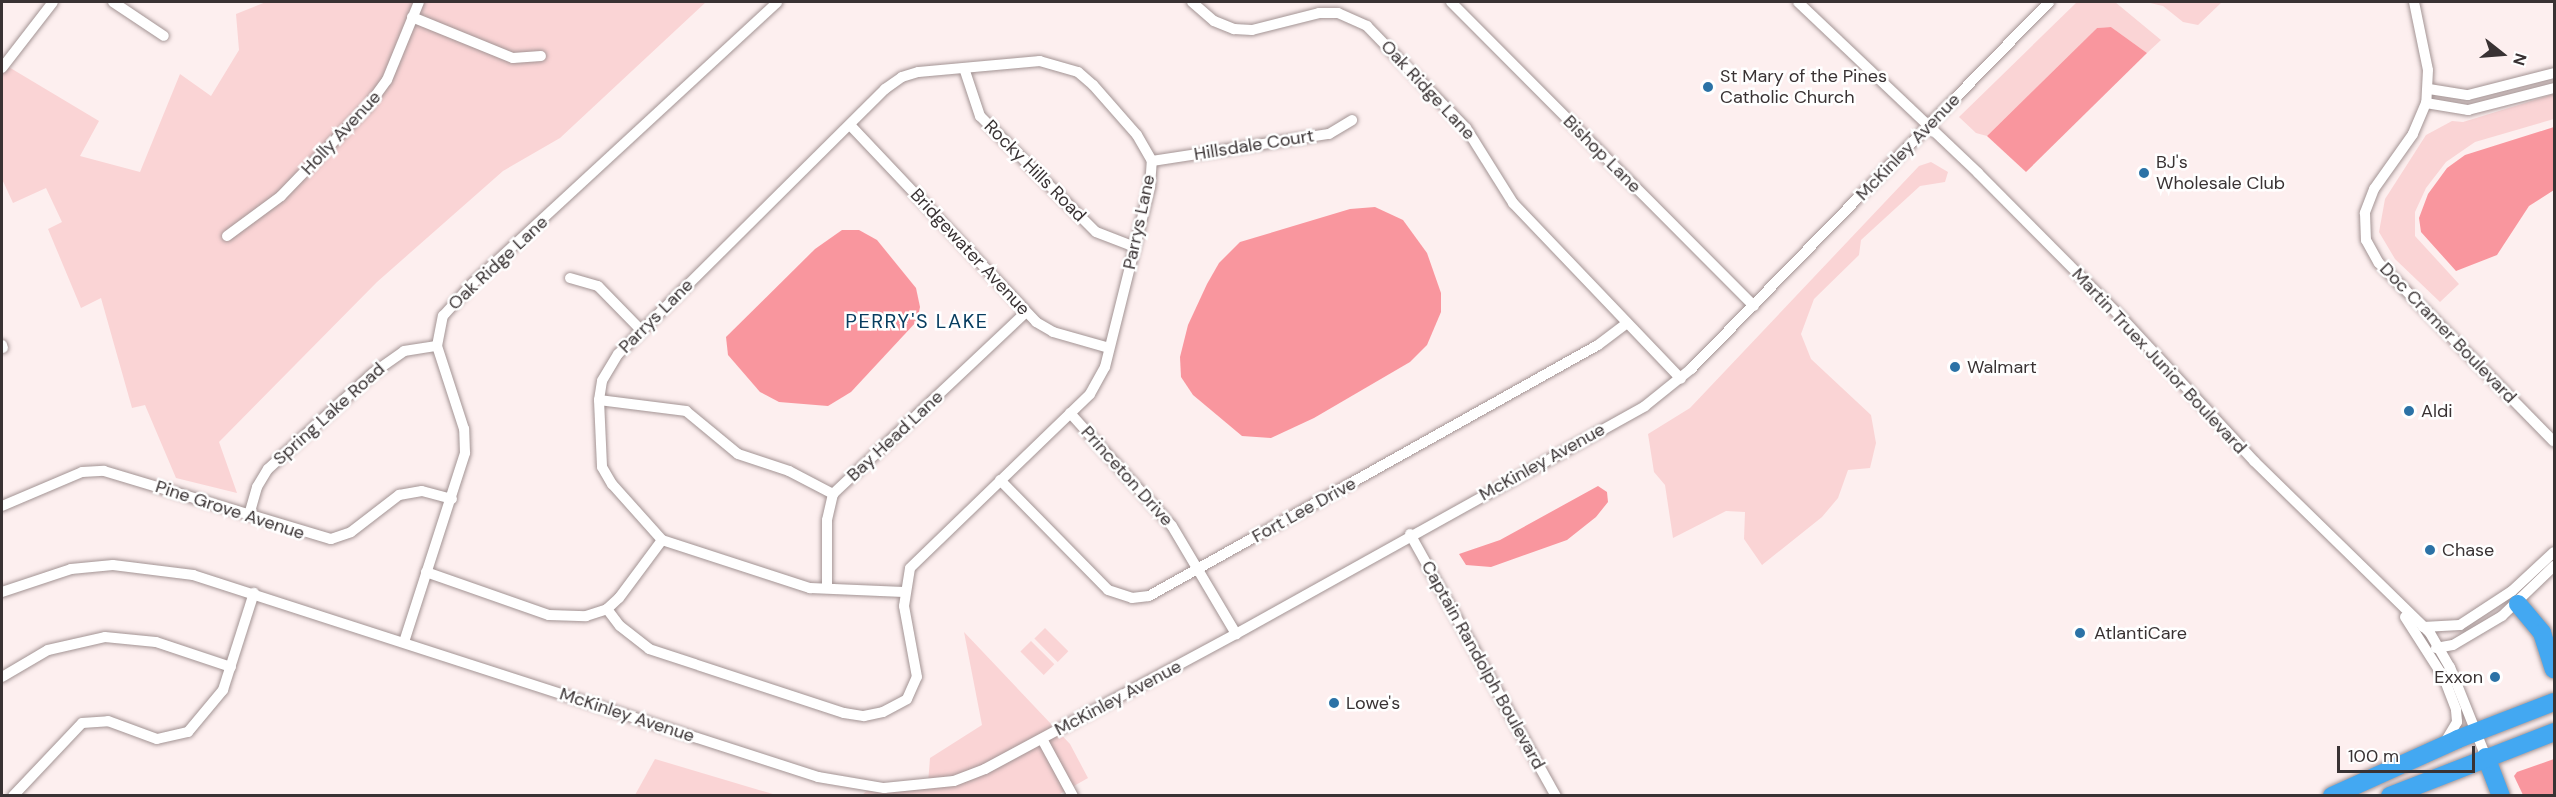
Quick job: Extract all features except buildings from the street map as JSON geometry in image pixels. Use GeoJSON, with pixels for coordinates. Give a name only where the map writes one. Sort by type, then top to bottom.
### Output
{"type":"FeatureCollection","features":[{"type":"Feature","properties":{"kind":"highway"},"geometry":{"type":"LineString","coordinates":[[2518,604],[2542,633],[2554,669]]}},
{"type":"Feature","properties":{"kind":"highway"},"geometry":{"type":"LineString","coordinates":[[2332,795],[2440,747],[2554,702]]}},
{"type":"Feature","properties":{"kind":"highway"},"geometry":{"type":"LineString","coordinates":[[2390,795],[2554,732]]}},
{"type":"Feature","properties":{"kind":"highway"},"geometry":{"type":"LineString","coordinates":[[2514,746],[2554,739]]}},
{"type":"Feature","properties":{"kind":"highway"},"geometry":{"type":"LineString","coordinates":[[2486,757],[2501,795]]}},
{"type":"Feature","properties":{"kind":"street"},"geometry":{"type":"LineString","coordinates":[[2,68],[53,2]]}},
{"type":"Feature","properties":{"kind":"street"},"geometry":{"type":"LineString","coordinates":[[113,2],[164,36]]}},
{"type":"Feature","properties":{"kind":"street","name":"Holly Avenue"},"geometry":{"type":"LineString","coordinates":[[227,236],[281,196],[368,106],[387,80],[419,2]]}},
{"type":"Feature","properties":{"kind":"street","name":"Oak Ridge Lane"},"geometry":{"type":"LineString","coordinates":[[404,642],[464,459],[465,438],[437,346],[440,322],[451,303],[777,2]]}},
{"type":"Feature","properties":{"kind":"street","name":"Oak Ridge Lane"},"geometry":{"type":"LineString","coordinates":[[1192,2],[1214,21],[1234,29],[1252,30],[1318,14],[1338,13],[1367,26],[1466,128],[1501,189],[1681,379]]}},
{"type":"Feature","properties":{"kind":"street"},"geometry":{"type":"LineString","coordinates":[[1317,2],[1318,14]]}},
{"type":"Feature","properties":{"kind":"street","name":"Bishop Lane"},"geometry":{"type":"LineString","coordinates":[[1451,2],[1754,306]]}},
{"type":"Feature","properties":{"kind":"street","name":"Martin Truex Junior Boulevard"},"geometry":{"type":"LineString","coordinates":[[1798,2],[2122,318],[2249,456],[2423,627],[2441,650],[2486,757]]}},
{"type":"Feature","properties":{"kind":"street","name":"McKinley Avenue"},"geometry":{"type":"LineString","coordinates":[[2,592],[72,569],[113,565],[193,575],[818,777],[860,786],[905,788],[954,781],[1042,739],[1236,634],[1410,534],[1645,406],[1681,379],[1754,306],[2049,2]]}},
{"type":"Feature","properties":{"kind":"street"},"geometry":{"type":"LineString","coordinates":[[2414,2],[2429,89],[2426,103],[2468,110],[2554,87],[2553,73],[2468,96],[2429,89]]}},
{"type":"Feature","properties":{"kind":"street"},"geometry":{"type":"LineString","coordinates":[[412,17],[513,58],[541,56]]}},
{"type":"Feature","properties":{"kind":"street","name":"Parrys Lane"},"geometry":{"type":"LineString","coordinates":[[607,609],[620,626],[650,649],[844,713],[864,716],[895,708],[913,689],[916,665],[904,592],[910,568],[1100,381],[1109,348],[1150,187],[1152,161],[1137,135],[1078,72],[1040,61],[902,77],[641,330],[610,364],[599,400],[602,467],[612,484],[662,540]]}},
{"type":"Feature","properties":{"kind":"street","name":"Rocky Hills Road"},"geometry":{"type":"LineString","coordinates":[[964,68],[980,116],[1096,231],[1135,247]]}},
{"type":"Feature","properties":{"kind":"street","name":"Doc Cramer Boulevard"},"geometry":{"type":"LineString","coordinates":[[2426,103],[2413,134],[2374,189],[2365,213],[2366,240],[2379,263],[2554,442]]}},
{"type":"Feature","properties":{"kind":"street","name":"Hillsdale Court"},"geometry":{"type":"LineString","coordinates":[[1152,161],[1329,134],[1352,120]]}},
{"type":"Feature","properties":{"kind":"street","name":"Bridgewater Avenue"},"geometry":{"type":"LineString","coordinates":[[850,125],[1026,312],[1053,332],[1109,348]]}},
{"type":"Feature","properties":{"kind":"street"},"geometry":{"type":"LineString","coordinates":[[570,278],[598,286],[641,330]]}},
{"type":"Feature","properties":{"kind":"street","name":"Bay Head Lane"},"geometry":{"type":"LineString","coordinates":[[826,588],[827,520],[833,494],[1026,312]]}},
{"type":"Feature","properties":{"kind":"street","name":"Fort Lee Drive"},"geometry":{"type":"LineString","coordinates":[[1000,480],[1116,594],[1132,598],[1149,596],[1598,345],[1627,323]]}},
{"type":"Feature","properties":{"kind":"street","name":"Spring Lake Road"},"geometry":{"type":"LineString","coordinates":[[249,515],[257,487],[268,469],[374,373],[404,351],[437,346]]}},
{"type":"Feature","properties":{"kind":"street"},"geometry":{"type":"LineString","coordinates":[[599,400],[686,411],[738,454],[789,471],[833,494]]}},
{"type":"Feature","properties":{"kind":"street","name":"Princeton Drive"},"geometry":{"type":"LineString","coordinates":[[1070,413],[1160,510],[1236,634]]}},
{"type":"Feature","properties":{"kind":"street","name":"Pine Grove Avenue"},"geometry":{"type":"LineString","coordinates":[[2,506],[82,472],[104,471],[331,539],[351,532],[399,495],[422,491],[452,500]]}},
{"type":"Feature","properties":{"kind":"street","name":"Captain Randolph Boulevard"},"geometry":{"type":"LineString","coordinates":[[1410,534],[1556,795]]}},
{"type":"Feature","properties":{"kind":"street"},"geometry":{"type":"LineString","coordinates":[[426,572],[549,615],[585,616],[607,609],[662,540],[810,588],[904,592]]}},
{"type":"Feature","properties":{"kind":"street"},"geometry":{"type":"LineString","coordinates":[[2423,627],[2445,629],[2460,625],[2512,591],[2554,552]]}},
{"type":"Feature","properties":{"kind":"street"},"geometry":{"type":"LineString","coordinates":[[2425,644],[2441,650],[2486,627],[2518,604],[2554,566]]}},
{"type":"Feature","properties":{"kind":"street"},"geometry":{"type":"LineString","coordinates":[[13,795],[82,723],[108,720],[157,739],[188,732],[219,697],[231,667],[254,593]]}},
{"type":"Feature","properties":{"kind":"street","name":"Martin Truex Junior Boulevard"},"geometry":{"type":"LineString","coordinates":[[2390,597],[2425,644],[2457,710],[2452,735],[2440,747]]}},
{"type":"Feature","properties":{"kind":"street"},"geometry":{"type":"LineString","coordinates":[[2,677],[48,650],[105,637],[156,642],[231,667]]}},
{"type":"Feature","properties":{"kind":"street"},"geometry":{"type":"LineString","coordinates":[[1042,739],[1073,795]]}},
{"type":"Feature","properties":{"kind":"shaded area"},"geometry":{"type":"Polygon","coordinates":[[[266,2],[706,2],[560,138],[503,171],[377,282],[219,442],[237,493],[176,478],[145,405],[132,408],[101,298],[81,308],[48,229],[62,222],[46,188],[13,203],[2,179],[2,63],[99,121],[80,156],[140,172],[180,74],[211,96],[239,50],[236,14],[266,2]]]}},
{"type":"Feature","properties":{"kind":"shaded area"},"geometry":{"type":"Polygon","coordinates":[[[2077,2],[2115,2],[2161,40],[2147,53],[2111,27],[2097,28],[1987,136],[1976,133],[1959,117],[2077,2]]]}},
{"type":"Feature","properties":{"kind":"shaded area"},"geometry":{"type":"Polygon","coordinates":[[[2146,2],[2222,2],[2198,25],[2183,22],[2163,6],[2146,2]]]}},
{"type":"Feature","properties":{"kind":"shaded area"},"geometry":{"type":"Polygon","coordinates":[[[2111,27],[2147,53],[2026,172],[1987,136],[2097,28],[2111,27]]]}},
{"type":"Feature","properties":{"kind":"shaded area"},"geometry":{"type":"Polygon","coordinates":[[[2554,94],[2554,119],[2475,142],[2446,162],[2426,188],[2415,212],[2415,236],[2459,284],[2440,302],[2395,259],[2379,232],[2385,199],[2426,135],[2452,121],[2463,122],[2554,94]]]}},
{"type":"Feature","properties":{"kind":"shaded area"},"geometry":{"type":"Polygon","coordinates":[[[2554,127],[2554,190],[2529,206],[2497,255],[2456,271],[2421,232],[2419,218],[2428,194],[2447,168],[2465,155],[2554,127]]]}},
{"type":"Feature","properties":{"kind":"shaded area"},"geometry":{"type":"Polygon","coordinates":[[[1931,162],[1948,172],[1945,182],[1920,186],[1861,240],[1859,255],[1814,299],[1801,334],[1811,359],[1871,415],[1876,443],[1870,468],[1848,470],[1838,498],[1822,517],[1762,565],[1744,539],[1745,512],[1726,511],[1673,538],[1665,485],[1654,472],[1648,434],[1690,408],[1919,166],[1931,162]]]}},
{"type":"Feature","properties":{"kind":"shaded area"},"geometry":{"type":"Polygon","coordinates":[[[1375,207],[1403,220],[1427,253],[1441,293],[1441,312],[1427,345],[1410,362],[1314,418],[1271,438],[1242,436],[1193,395],[1181,377],[1180,357],[1188,325],[1219,263],[1240,242],[1350,209],[1375,207]]]}},
{"type":"Feature","properties":{"kind":"shaded area"},"geometry":{"type":"Polygon","coordinates":[[[842,230],[859,230],[877,240],[916,288],[920,307],[917,321],[851,392],[828,406],[779,402],[760,392],[728,355],[726,337],[815,249],[842,230]]]}},
{"type":"Feature","properties":{"kind":"shaded area"},"geometry":{"type":"Polygon","coordinates":[[[1598,486],[1607,492],[1608,502],[1596,517],[1567,540],[1491,567],[1466,565],[1459,554],[1500,540],[1598,486]]]}},
{"type":"Feature","properties":{"kind":"shaded area"},"geometry":{"type":"Polygon","coordinates":[[[1045,628],[1068,651],[1058,662],[1034,639],[1045,628]]]}},
{"type":"Feature","properties":{"kind":"shaded area"},"geometry":{"type":"Polygon","coordinates":[[[964,632],[1070,744],[1088,778],[1058,795],[861,796],[871,787],[928,784],[930,758],[982,725],[964,632]]]}},
{"type":"Feature","properties":{"kind":"shaded area"},"geometry":{"type":"Polygon","coordinates":[[[1031,641],[1054,664],[1044,675],[1020,652],[1031,641]]]}},
{"type":"Feature","properties":{"kind":"shaded area"},"geometry":{"type":"Polygon","coordinates":[[[655,759],[776,795],[635,795],[655,759]]]}},
{"type":"Feature","properties":{"kind":"shaded area"},"geometry":{"type":"Polygon","coordinates":[[[2554,759],[2554,795],[2523,795],[2514,776],[2517,772],[2554,759]]]}},
{"type":"Feature","properties":{"kind":"place","name":"St Mary of the Pines Catholic Church"},"geometry":{"type":"Point","coordinates":[1708,87]}},
{"type":"Feature","properties":{"kind":"place","name":"BJ's Wholesale Club"},"geometry":{"type":"Point","coordinates":[2144,173]}},
{"type":"Feature","properties":{"kind":"place","name":"Walmart"},"geometry":{"type":"Point","coordinates":[1955,367]}},
{"type":"Feature","properties":{"kind":"place","name":"Aldi"},"geometry":{"type":"Point","coordinates":[2409,411]}},
{"type":"Feature","properties":{"kind":"place","name":"Chase"},"geometry":{"type":"Point","coordinates":[2430,550]}},
{"type":"Feature","properties":{"kind":"place","name":"AtlantiCare"},"geometry":{"type":"Point","coordinates":[2080,633]}},
{"type":"Feature","properties":{"kind":"place","name":"Exxon"},"geometry":{"type":"Point","coordinates":[2495,677]}},
{"type":"Feature","properties":{"kind":"place","name":"Lowe's"},"geometry":{"type":"Point","coordinates":[1334,703]}},
{"type":"Feature","properties":{"kind":"district","name":"PERRY'S LAKE"},"geometry":{"type":"Point","coordinates":[917,321]}}]}
